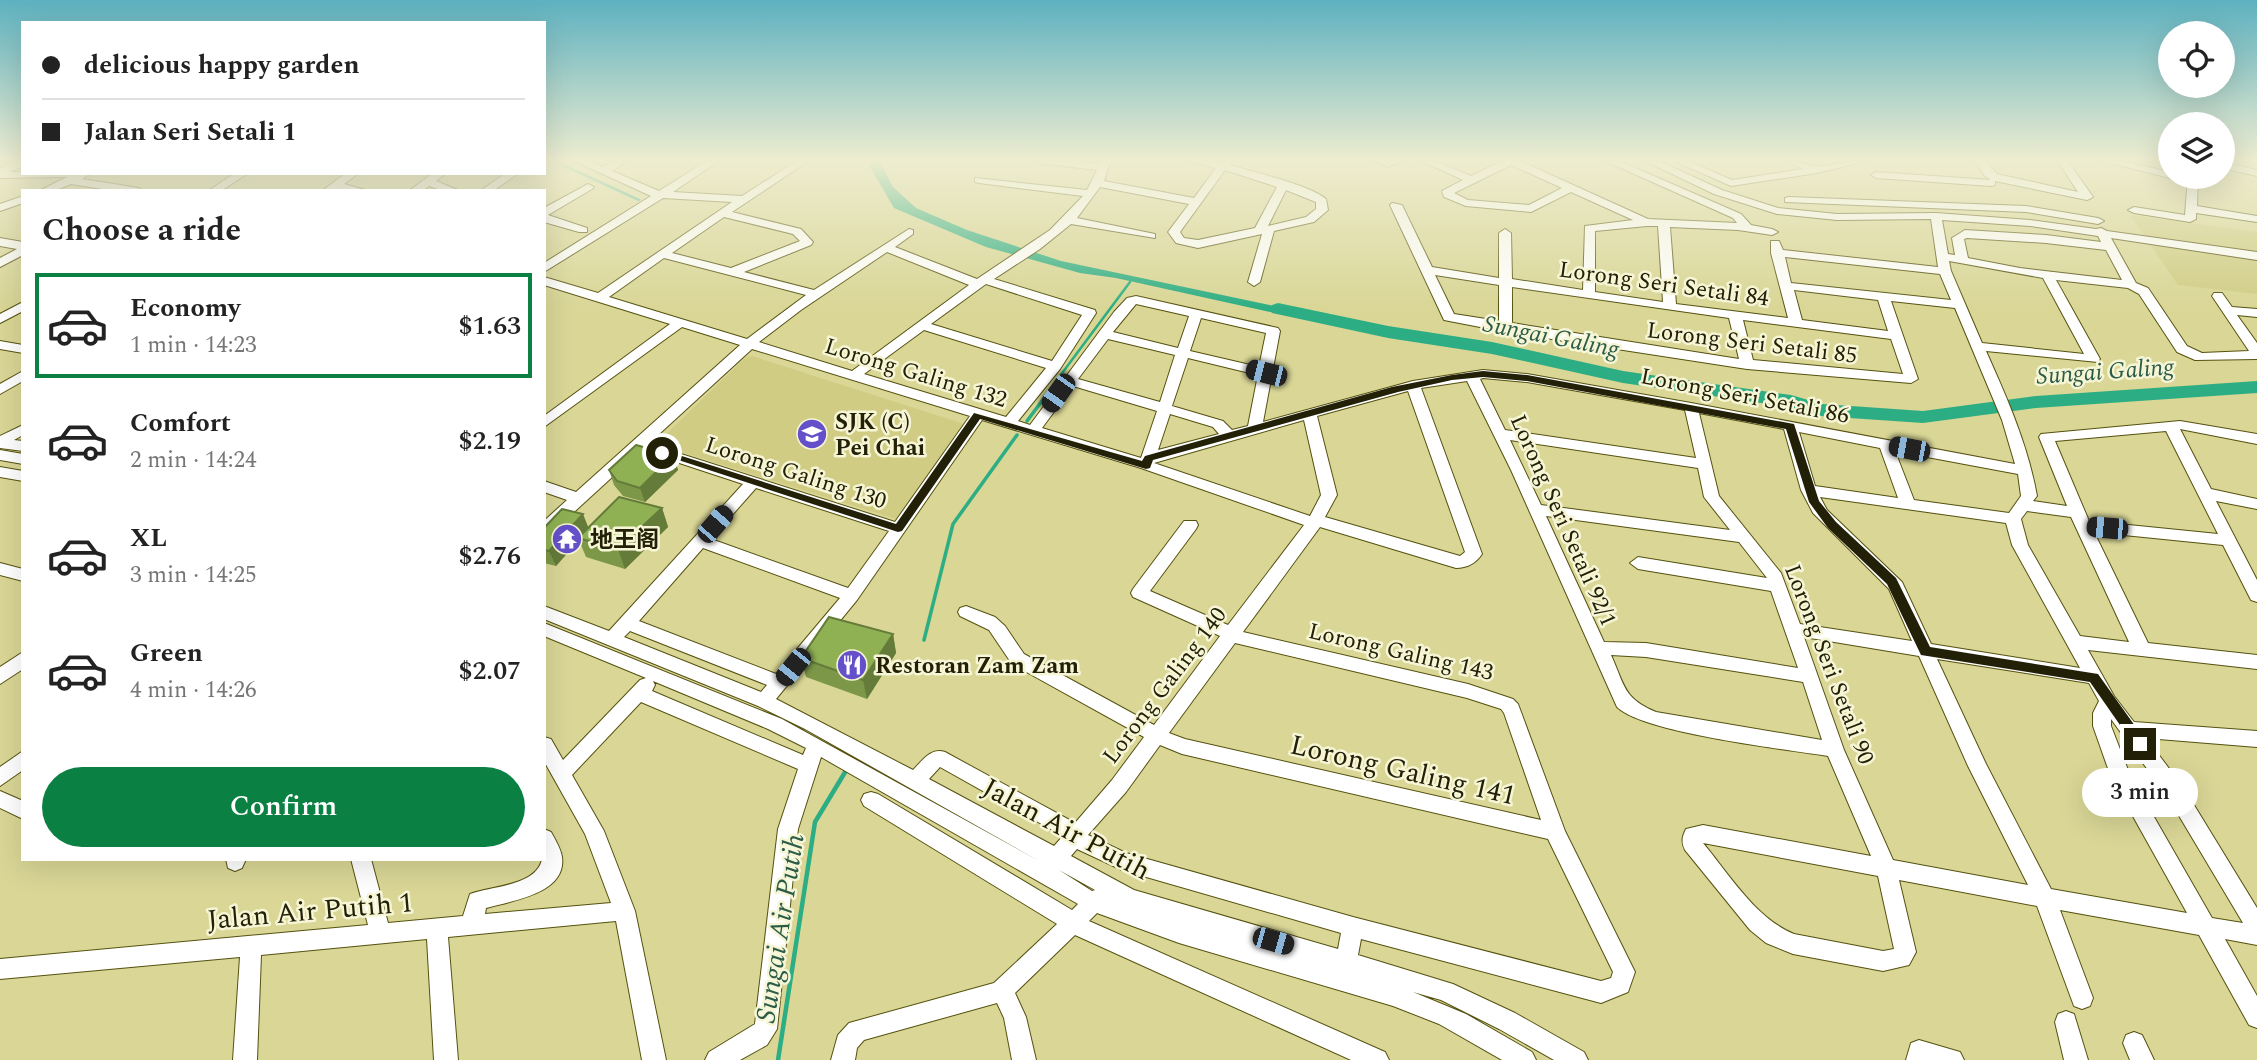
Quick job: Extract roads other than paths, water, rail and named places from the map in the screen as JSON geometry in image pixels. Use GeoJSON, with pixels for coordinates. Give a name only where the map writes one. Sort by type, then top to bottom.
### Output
{"type":"FeatureCollection","features":[{"type":"Feature","properties":{"kind":"street"},"geometry":{"type":"LineString","coordinates":[[546,255],[616,209]]}},
{"type":"Feature","properties":{"kind":"street"},"geometry":{"type":"LineString","coordinates":[[546,267],[633,209]]}},
{"type":"Feature","properties":{"kind":"street"},"geometry":{"type":"LineString","coordinates":[[598,299],[727,209]]}},
{"type":"Feature","properties":{"kind":"street"},"geometry":{"type":"LineString","coordinates":[[852,377],[982,282],[1038,247],[1070,220],[1078,209]]}},
{"type":"Feature","properties":{"kind":"street"},"geometry":{"type":"LineString","coordinates":[[1193,209],[1174,235],[1180,241],[1198,244],[1316,218],[1322,209]]}},
{"type":"Feature","properties":{"kind":"street"},"geometry":{"type":"LineString","coordinates":[[1254,282],[1264,230],[1273,209]]}},
{"type":"Feature","properties":{"kind":"street"},"geometry":{"type":"LineString","coordinates":[[1398,209],[1425,270]]}},
{"type":"Feature","properties":{"kind":"street"},"geometry":{"type":"LineString","coordinates":[[1617,209],[1646,222]]}},
{"type":"Feature","properties":{"kind":"street"},"geometry":{"type":"LineString","coordinates":[[1722,209],[1737,216],[1747,228]]}},
{"type":"Feature","properties":{"kind":"street"},"geometry":{"type":"LineString","coordinates":[[1766,209],[1796,323]]}},
{"type":"Feature","properties":{"kind":"street"},"geometry":{"type":"LineString","coordinates":[[1770,209],[1838,217],[1936,216],[2030,223],[2101,231],[2257,256]]}},
{"type":"Feature","properties":{"kind":"street"},"geometry":{"type":"LineString","coordinates":[[2017,209],[2044,211],[2109,223],[2120,234]]}},
{"type":"Feature","properties":{"kind":"street"},"geometry":{"type":"LineString","coordinates":[[2134,211],[2187,220],[2192,218],[2193,209]]}},
{"type":"Feature","properties":{"kind":"street"},"geometry":{"type":"LineString","coordinates":[[2196,209],[2257,219]]}},
{"type":"Feature","properties":{"kind":"street"},"geometry":{"type":"LineString","coordinates":[[722,213],[797,231],[807,242],[733,272]]}},
{"type":"Feature","properties":{"kind":"street"},"geometry":{"type":"LineString","coordinates":[[546,216],[583,230]]}},
{"type":"Feature","properties":{"kind":"street"},"geometry":{"type":"LineString","coordinates":[[1936,216],[1945,271],[2009,420],[2030,489],[2024,505],[2013,519]]}},
{"type":"Feature","properties":{"kind":"street"},"geometry":{"type":"LineString","coordinates":[[1070,220],[1151,236]]}},
{"type":"Feature","properties":{"kind":"street"},"geometry":{"type":"LineString","coordinates":[[1588,293],[1589,228],[1646,222],[1772,232]]}},
{"type":"Feature","properties":{"kind":"street"},"geometry":{"type":"LineString","coordinates":[[1664,224],[1670,307]]}},
{"type":"Feature","properties":{"kind":"street"},"geometry":{"type":"LineString","coordinates":[[2101,231],[2130,285]]}},
{"type":"Feature","properties":{"kind":"street"},"geometry":{"type":"LineString","coordinates":[[546,528],[640,446],[749,344],[909,232]]}},
{"type":"Feature","properties":{"kind":"street"},"geometry":{"type":"LineString","coordinates":[[1505,233],[1506,328]]}},
{"type":"Feature","properties":{"kind":"street"},"geometry":{"type":"LineString","coordinates":[[1962,260],[1958,238],[1965,234],[2046,239],[2110,247]]}},
{"type":"Feature","properties":{"kind":"street"},"geometry":{"type":"LineString","coordinates":[[0,242],[21,247]]}},
{"type":"Feature","properties":{"kind":"street"},"geometry":{"type":"LineString","coordinates":[[887,248],[982,282],[1090,313],[1055,366],[1009,423]]}},
{"type":"Feature","properties":{"kind":"street"},"geometry":{"type":"LineString","coordinates":[[0,263],[21,249]]}},
{"type":"Feature","properties":{"kind":"street"},"geometry":{"type":"LineString","coordinates":[[1777,253],[1945,271]]}},
{"type":"Feature","properties":{"kind":"street"},"geometry":{"type":"LineString","coordinates":[[661,254],[816,295]]}},
{"type":"Feature","properties":{"kind":"street"},"geometry":{"type":"LineString","coordinates":[[1942,256],[2047,275],[2130,285],[2144,291],[2182,349],[2200,356],[2257,354]]}},
{"type":"Feature","properties":{"kind":"street","name":"Lorong Seri Setali 84"},"geometry":{"type":"LineString","coordinates":[[1425,270],[1670,307],[1896,336]]}},
{"type":"Feature","properties":{"kind":"street","name":"Lorong Seri Setali 85"},"geometry":{"type":"LineString","coordinates":[[1425,270],[1449,317],[1747,365],[1911,379],[1913,377],[1896,336]]}},
{"type":"Feature","properties":{"kind":"street"},"geometry":{"type":"LineString","coordinates":[[1977,346],[2093,359],[2047,275]]}},
{"type":"Feature","properties":{"kind":"street","name":"Lorong Galing 132"},"geometry":{"type":"LineString","coordinates":[[546,282],[978,415],[1147,462],[1315,522],[1463,562],[1474,554],[1413,385]]}},
{"type":"Feature","properties":{"kind":"street"},"geometry":{"type":"LineString","coordinates":[[1787,286],[1959,305]]}},
{"type":"Feature","properties":{"kind":"street"},"geometry":{"type":"LineString","coordinates":[[1883,296],[1896,336]]}},
{"type":"Feature","properties":{"kind":"street"},"geometry":{"type":"LineString","coordinates":[[2218,296],[2257,354]]}},
{"type":"Feature","properties":{"kind":"street"},"geometry":{"type":"LineString","coordinates":[[1033,430],[1068,380],[1133,300],[1271,329],[1274,336],[1254,430]]}},
{"type":"Feature","properties":{"kind":"street"},"geometry":{"type":"LineString","coordinates":[[0,319],[21,307]]}},
{"type":"Feature","properties":{"kind":"street"},"geometry":{"type":"LineString","coordinates":[[2228,310],[2257,313]]}},
{"type":"Feature","properties":{"kind":"street"},"geometry":{"type":"LineString","coordinates":[[1147,462],[1196,313]]}},
{"type":"Feature","properties":{"kind":"street"},"geometry":{"type":"LineString","coordinates":[[1735,315],[1747,365]]}},
{"type":"Feature","properties":{"kind":"street"},"geometry":{"type":"LineString","coordinates":[[546,422],[679,323]]}},
{"type":"Feature","properties":{"kind":"street"},"geometry":{"type":"LineString","coordinates":[[923,326],[1055,366]]}},
{"type":"Feature","properties":{"kind":"street"},"geometry":{"type":"LineString","coordinates":[[1104,334],[1266,373]]}},
{"type":"Feature","properties":{"kind":"street"},"geometry":{"type":"LineString","coordinates":[[0,345],[21,349]]}},
{"type":"Feature","properties":{"kind":"street","name":"Lorong Seri Setali 86"},"geometry":{"type":"LineString","coordinates":[[1147,462],[1413,385],[1471,374],[1507,375],[1691,407],[2025,471]]}},
{"type":"Feature","properties":{"kind":"street","name":"Lorong Seri Setali 92/1"},"geometry":{"type":"LineString","coordinates":[[1471,374],[1536,509],[1617,693],[1629,709],[1654,719],[1835,750]]}},
{"type":"Feature","properties":{"kind":"street"},"geometry":{"type":"LineString","coordinates":[[0,390],[21,376]]}},
{"type":"Feature","properties":{"kind":"street"},"geometry":{"type":"LineString","coordinates":[[1068,380],[1218,424],[1225,430],[1227,437]]}},
{"type":"Feature","properties":{"kind":"street","name":"Lorong Seri Setali 90"},"geometry":{"type":"LineString","coordinates":[[1691,407],[1712,497],[1772,571],[1779,586],[1807,676],[1835,750],[1886,867],[1905,952],[1901,958],[1883,961],[1793,944],[1773,936],[1757,923],[1692,844],[1693,835],[1703,834],[1886,867]]}},
{"type":"Feature","properties":{"kind":"street"},"geometry":{"type":"LineString","coordinates":[[764,701],[851,596],[978,415]]}},
{"type":"Feature","properties":{"kind":"street","name":"Lorong Galing 140"},"geometry":{"type":"LineString","coordinates":[[1050,865],[1119,786],[1158,736],[1315,522],[1329,495],[1310,415]]}},
{"type":"Feature","properties":{"kind":"street"},"geometry":{"type":"LineString","coordinates":[[1790,426],[1809,490],[1821,513],[1896,586],[1977,766],[2045,898],[2082,998]]}},
{"type":"Feature","properties":{"kind":"street"},"geometry":{"type":"LineString","coordinates":[[2171,426],[2227,540],[2253,581],[2257,596]]}},
{"type":"Feature","properties":{"kind":"street"},"geometry":{"type":"LineString","coordinates":[[2142,650],[2080,519],[2046,437],[2171,426],[2198,427],[2257,439]]}},
{"type":"Feature","properties":{"kind":"street"},"geometry":{"type":"LineString","coordinates":[[0,429],[21,435]]}},
{"type":"Feature","properties":{"kind":"street"},"geometry":{"type":"LineString","coordinates":[[1501,434],[1704,464]]}},
{"type":"Feature","properties":{"kind":"street"},"geometry":{"type":"LineString","coordinates":[[0,442],[21,435]]}},
{"type":"Feature","properties":{"kind":"street"},"geometry":{"type":"LineString","coordinates":[[1886,445],[1908,504]]}},
{"type":"Feature","properties":{"kind":"street","name":"Lorong Galing 130"},"geometry":{"type":"LineString","coordinates":[[640,446],[898,528]]}},
{"type":"Feature","properties":{"kind":"street"},"geometry":{"type":"LineString","coordinates":[[0,455],[21,459]]}},
{"type":"Feature","properties":{"kind":"street"},"geometry":{"type":"LineString","coordinates":[[0,472],[21,476]]}},
{"type":"Feature","properties":{"kind":"street"},"geometry":{"type":"LineString","coordinates":[[612,640],[753,482]]}},
{"type":"Feature","properties":{"kind":"street"},"geometry":{"type":"LineString","coordinates":[[546,487],[579,499]]}},
{"type":"Feature","properties":{"kind":"street"},"geometry":{"type":"LineString","coordinates":[[1809,490],[2013,519]]}},
{"type":"Feature","properties":{"kind":"street"},"geometry":{"type":"LineString","coordinates":[[2204,493],[2257,504]]}},
{"type":"Feature","properties":{"kind":"street"},"geometry":{"type":"LineString","coordinates":[[2024,505],[2080,519],[2227,540]]}},
{"type":"Feature","properties":{"kind":"street"},"geometry":{"type":"LineString","coordinates":[[1536,509],[1746,538]]}},
{"type":"Feature","properties":{"kind":"street"},"geometry":{"type":"LineString","coordinates":[[2013,519],[2020,545],[2108,701],[2176,793],[2257,927]]}},
{"type":"Feature","properties":{"kind":"street"},"geometry":{"type":"LineString","coordinates":[[1190,525],[1139,593],[1231,635]]}},
{"type":"Feature","properties":{"kind":"street"},"geometry":{"type":"LineString","coordinates":[[701,541],[851,596]]}},
{"type":"Feature","properties":{"kind":"street"},"geometry":{"type":"LineString","coordinates":[[1638,563],[1779,586]]}},
{"type":"Feature","properties":{"kind":"street"},"geometry":{"type":"LineString","coordinates":[[0,569],[21,574]]}},
{"type":"Feature","properties":{"kind":"street","name":"Lorong Galing 141"},"geometry":{"type":"LineString","coordinates":[[967,612],[988,618],[996,624],[1008,649],[1018,659],[1158,736],[1182,746],[1224,758],[1555,832]]}},
{"type":"Feature","properties":{"kind":"street","name":"Jalan Air Putih"},"geometry":{"type":"LineString","coordinates":[[546,613],[764,701],[915,780],[1143,922],[1414,1003],[1458,1023],[1521,1059]]}},
{"type":"Feature","properties":{"kind":"street"},"geometry":{"type":"LineString","coordinates":[[629,624],[780,683]]}},
{"type":"Feature","properties":{"kind":"street"},"geometry":{"type":"LineString","coordinates":[[1793,629],[2094,677]]}},
{"type":"Feature","properties":{"kind":"street","name":"Jalan Air Putih"},"geometry":{"type":"LineString","coordinates":[[546,630],[775,724],[1050,865]]}},
{"type":"Feature","properties":{"kind":"street","name":"Lorong Galing 143"},"geometry":{"type":"LineString","coordinates":[[1231,635],[1468,691],[1507,704],[1512,709],[1555,832]]}},
{"type":"Feature","properties":{"kind":"street"},"geometry":{"type":"LineString","coordinates":[[2074,642],[2257,662]]}},
{"type":"Feature","properties":{"kind":"street"},"geometry":{"type":"LineString","coordinates":[[1597,648],[1646,650],[1807,676]]}},
{"type":"Feature","properties":{"kind":"street"},"geometry":{"type":"LineString","coordinates":[[0,677],[21,661]]}},
{"type":"Feature","properties":{"kind":"street"},"geometry":{"type":"LineString","coordinates":[[561,774],[655,676]]}},
{"type":"Feature","properties":{"kind":"street"},"geometry":{"type":"LineString","coordinates":[[639,693],[808,765]]}},
{"type":"Feature","properties":{"kind":"street"},"geometry":{"type":"LineString","coordinates":[[2108,701],[2102,713],[2102,726],[2112,758],[2257,1017]]}},
{"type":"Feature","properties":{"kind":"street"},"geometry":{"type":"LineString","coordinates":[[2129,729],[2257,739]]}},
{"type":"Feature","properties":{"kind":"street"},"geometry":{"type":"LineString","coordinates":[[717,1060],[759,1037],[766,1029],[788,829],[817,745]]}},
{"type":"Feature","properties":{"kind":"street"},"geometry":{"type":"LineString","coordinates":[[546,748],[594,831],[625,911],[654,1060]]}},
{"type":"Feature","properties":{"kind":"street"},"geometry":{"type":"LineString","coordinates":[[915,780],[938,757],[1122,861],[1353,927],[1601,992],[1620,985],[1624,972],[1555,832]]}},
{"type":"Feature","properties":{"kind":"street"},"geometry":{"type":"LineString","coordinates":[[0,778],[21,761]]}},
{"type":"Feature","properties":{"kind":"street"},"geometry":{"type":"LineString","coordinates":[[0,799],[21,810]]}},
{"type":"Feature","properties":{"kind":"street"},"geometry":{"type":"LineString","coordinates":[[871,800],[1073,923],[1377,1060]]}},
{"type":"Feature","properties":{"kind":"street"},"geometry":{"type":"LineString","coordinates":[[472,926],[477,901],[538,884],[552,858],[546,843]]}},
{"type":"Feature","properties":{"kind":"street"},"geometry":{"type":"LineString","coordinates":[[362,861],[380,932]]}},
{"type":"Feature","properties":{"kind":"street"},"geometry":{"type":"LineString","coordinates":[[1886,867],[2257,935]]}},
{"type":"Feature","properties":{"kind":"street"},"geometry":{"type":"LineString","coordinates":[[843,1060],[846,1043],[857,1031],[982,998],[1002,990],[1102,896]]}},
{"type":"Feature","properties":{"kind":"street","name":"Jalan Air Putih"},"geometry":{"type":"LineString","coordinates":[[1102,896],[1147,905],[1445,991],[1507,1021],[1575,1060]]}},
{"type":"Feature","properties":{"kind":"street","name":"Jalan Air Putih 1"},"geometry":{"type":"LineString","coordinates":[[0,969],[625,911]]}},
{"type":"Feature","properties":{"kind":"street"},"geometry":{"type":"LineString","coordinates":[[1346,962],[1353,927]]}},
{"type":"Feature","properties":{"kind":"street"},"geometry":{"type":"LineString","coordinates":[[437,929],[446,1060]]}},
{"type":"Feature","properties":{"kind":"street"},"geometry":{"type":"LineString","coordinates":[[245,1060],[251,944]]}},
{"type":"Feature","properties":{"kind":"street"},"geometry":{"type":"LineString","coordinates":[[1002,990],[1015,1017],[1024,1060]]}},
{"type":"Feature","properties":{"kind":"street"},"geometry":{"type":"LineString","coordinates":[[2066,1022],[2076,1060]]}},
{"type":"Feature","properties":{"kind":"street"},"geometry":{"type":"LineString","coordinates":[[1918,1060],[1919,1051],[1952,1060]]}},
{"type":"Feature","properties":{"kind":"waterway","name":"Sungai Air Putih"},"geometry":{"type":"LineString","coordinates":[[1051,388],[1130,282]]}},
{"type":"Feature","properties":{"kind":"waterway","name":"Sungai Galing"},"geometry":{"type":"LineString","coordinates":[[1278,309],[1388,332],[1492,348],[1623,377],[1791,401],[1820,410],[1923,417],[2036,402],[2257,387]]}},
{"type":"Feature","properties":{"kind":"waterway","name":"Sungai Air Putih"},"geometry":{"type":"LineString","coordinates":[[1027,421],[1053,386]]}},
{"type":"Feature","properties":{"kind":"waterway","name":"Sungai Air Putih"},"geometry":{"type":"LineString","coordinates":[[924,640],[953,524],[1017,435]]}},
{"type":"Feature","properties":{"kind":"waterway","name":"Sungai Air Putih"},"geometry":{"type":"LineString","coordinates":[[778,1060],[815,822],[847,769]]}},
{"type":"Feature","properties":{"kind":"place","name":"SJK (C) Pei Chai"},"geometry":{"type":"Point","coordinates":[812,434]}},
{"type":"Feature","properties":{"kind":"place","name":"地王阁"},"geometry":{"type":"Point","coordinates":[567,539]}},
{"type":"Feature","properties":{"kind":"place","name":"Restoran Zam Zam"},"geometry":{"type":"Point","coordinates":[852,665]}}]}
